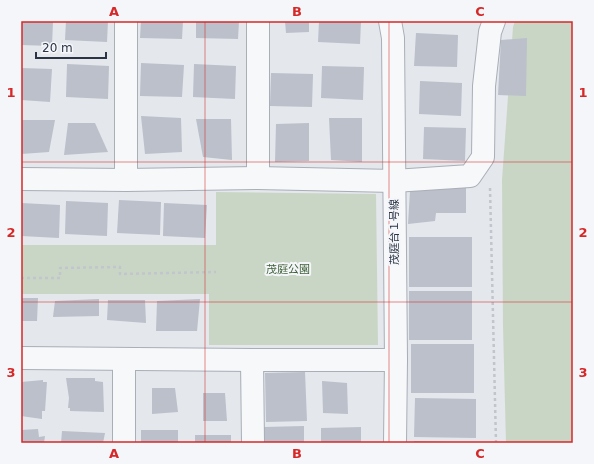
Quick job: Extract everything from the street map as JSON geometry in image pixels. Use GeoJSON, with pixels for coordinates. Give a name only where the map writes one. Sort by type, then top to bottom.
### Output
{"type":"FeatureCollection","features":[{"type":"Feature","properties":{"kind":"street"},"geometry":{"type":"LineString","coordinates":[[126,21],[126,180]]}},
{"type":"Feature","properties":{"kind":"street"},"geometry":{"type":"LineString","coordinates":[[258,21],[258,178]]}},
{"type":"Feature","properties":{"kind":"street","name":"茂庭台１号線"},"geometry":{"type":"LineString","coordinates":[[390,21],[393,38],[396,360],[395,443]]}},
{"type":"Feature","properties":{"kind":"street"},"geometry":{"type":"LineString","coordinates":[[21,179],[126,180],[258,178],[394,181],[470,176],[483,157],[484,86],[490,32],[494,21]]}},
{"type":"Feature","properties":{"kind":"street"},"geometry":{"type":"LineString","coordinates":[[21,358],[396,360]]}},
{"type":"Feature","properties":{"kind":"street"},"geometry":{"type":"LineString","coordinates":[[124,359],[124,443]]}},
{"type":"Feature","properties":{"kind":"street"},"geometry":{"type":"LineString","coordinates":[[252,360],[253,443]]}},
{"type":"Feature","properties":{"kind":"path"},"geometry":{"type":"LineString","coordinates":[[470,176],[490,187],[496,443]]}},
{"type":"Feature","properties":{"kind":"path"},"geometry":{"type":"LineString","coordinates":[[21,278],[60,278],[60,268],[120,267],[120,274],[216,272]]}},
{"type":"Feature","properties":{"kind":"green space"},"geometry":{"type":"Polygon","coordinates":[[[515,21],[573,21],[573,443],[506,443],[503,326],[502,180],[513,27],[515,21]]]}},
{"type":"Feature","properties":{"kind":"green space","name":"茂庭公園"},"geometry":{"type":"Polygon","coordinates":[[[216,192],[376,194],[378,345],[209,345],[209,294],[21,294],[21,245],[216,245],[216,192]]]}},
{"type":"Feature","properties":{"kind":"building"},"geometry":{"type":"Polygon","coordinates":[[[21,21],[53,21],[52,46],[21,45],[21,21]]]}},
{"type":"Feature","properties":{"kind":"building"},"geometry":{"type":"Polygon","coordinates":[[[66,21],[108,21],[107,42],[65,40],[66,21]]]}},
{"type":"Feature","properties":{"kind":"building"},"geometry":{"type":"Polygon","coordinates":[[[141,21],[183,21],[182,39],[140,38],[141,21]]]}},
{"type":"Feature","properties":{"kind":"building"},"geometry":{"type":"Polygon","coordinates":[[[196,21],[239,21],[238,39],[196,38],[196,21]]]}},
{"type":"Feature","properties":{"kind":"building"},"geometry":{"type":"Polygon","coordinates":[[[285,21],[309,21],[309,32],[286,33],[285,21]]]}},
{"type":"Feature","properties":{"kind":"building"},"geometry":{"type":"Polygon","coordinates":[[[319,21],[361,21],[360,44],[318,42],[319,21]]]}},
{"type":"Feature","properties":{"kind":"building"},"geometry":{"type":"Polygon","coordinates":[[[416,33],[458,35],[457,67],[414,66],[416,33]]]}},
{"type":"Feature","properties":{"kind":"building"},"geometry":{"type":"Polygon","coordinates":[[[527,38],[526,96],[498,95],[501,40],[527,38]]]}},
{"type":"Feature","properties":{"kind":"building"},"geometry":{"type":"Polygon","coordinates":[[[141,63],[184,65],[182,97],[140,96],[141,63]]]}},
{"type":"Feature","properties":{"kind":"building"},"geometry":{"type":"Polygon","coordinates":[[[67,64],[109,66],[108,99],[66,97],[67,64]]]}},
{"type":"Feature","properties":{"kind":"building"},"geometry":{"type":"Polygon","coordinates":[[[194,64],[236,66],[235,99],[193,97],[194,64]]]}},
{"type":"Feature","properties":{"kind":"building"},"geometry":{"type":"Polygon","coordinates":[[[322,66],[364,67],[363,100],[321,98],[322,66]]]}},
{"type":"Feature","properties":{"kind":"building"},"geometry":{"type":"Polygon","coordinates":[[[21,68],[52,69],[50,102],[21,100],[21,68]]]}},
{"type":"Feature","properties":{"kind":"building"},"geometry":{"type":"Polygon","coordinates":[[[271,73],[313,74],[312,107],[270,106],[271,73]]]}},
{"type":"Feature","properties":{"kind":"building"},"geometry":{"type":"Polygon","coordinates":[[[420,81],[462,83],[461,116],[419,114],[420,81]]]}},
{"type":"Feature","properties":{"kind":"building"},"geometry":{"type":"Polygon","coordinates":[[[141,116],[181,118],[182,152],[145,154],[141,116]]]}},
{"type":"Feature","properties":{"kind":"building"},"geometry":{"type":"Polygon","coordinates":[[[329,118],[362,118],[362,162],[331,160],[329,118]]]}},
{"type":"Feature","properties":{"kind":"building"},"geometry":{"type":"Polygon","coordinates":[[[196,119],[231,119],[232,160],[203,157],[196,119]]]}},
{"type":"Feature","properties":{"kind":"building"},"geometry":{"type":"Polygon","coordinates":[[[21,120],[55,120],[49,152],[21,154],[21,120]]]}},
{"type":"Feature","properties":{"kind":"building"},"geometry":{"type":"Polygon","coordinates":[[[68,123],[95,123],[108,152],[64,155],[68,123]]]}},
{"type":"Feature","properties":{"kind":"building"},"geometry":{"type":"Polygon","coordinates":[[[309,123],[309,161],[275,162],[276,124],[309,123]]]}},
{"type":"Feature","properties":{"kind":"building"},"geometry":{"type":"Polygon","coordinates":[[[424,127],[466,128],[465,161],[423,159],[424,127]]]}},
{"type":"Feature","properties":{"kind":"building"},"geometry":{"type":"Polygon","coordinates":[[[466,184],[466,213],[436,213],[435,221],[408,224],[410,191],[466,184]]]}},
{"type":"Feature","properties":{"kind":"building"},"geometry":{"type":"Polygon","coordinates":[[[119,200],[161,202],[160,235],[117,233],[119,200]]]}},
{"type":"Feature","properties":{"kind":"building"},"geometry":{"type":"Polygon","coordinates":[[[66,201],[108,203],[107,236],[65,234],[66,201]]]}},
{"type":"Feature","properties":{"kind":"building"},"geometry":{"type":"Polygon","coordinates":[[[21,203],[60,205],[59,238],[21,236],[21,203]]]}},
{"type":"Feature","properties":{"kind":"building"},"geometry":{"type":"Polygon","coordinates":[[[164,203],[207,205],[205,238],[163,236],[164,203]]]}},
{"type":"Feature","properties":{"kind":"building"},"geometry":{"type":"Polygon","coordinates":[[[409,237],[472,237],[472,287],[409,287],[409,237]]]}},
{"type":"Feature","properties":{"kind":"building"},"geometry":{"type":"Polygon","coordinates":[[[409,291],[472,291],[472,340],[409,340],[409,291]]]}},
{"type":"Feature","properties":{"kind":"building"},"geometry":{"type":"Polygon","coordinates":[[[21,298],[38,298],[37,321],[21,321],[21,298]]]}},
{"type":"Feature","properties":{"kind":"building"},"geometry":{"type":"Polygon","coordinates":[[[99,299],[99,316],[53,317],[55,301],[99,299]]]}},
{"type":"Feature","properties":{"kind":"building"},"geometry":{"type":"Polygon","coordinates":[[[200,299],[197,331],[156,331],[157,301],[200,299]]]}},
{"type":"Feature","properties":{"kind":"building"},"geometry":{"type":"Polygon","coordinates":[[[108,300],[145,300],[146,323],[107,320],[108,300]]]}},
{"type":"Feature","properties":{"kind":"building"},"geometry":{"type":"Polygon","coordinates":[[[411,344],[474,344],[474,393],[411,393],[411,344]]]}},
{"type":"Feature","properties":{"kind":"building"},"geometry":{"type":"Polygon","coordinates":[[[305,372],[307,421],[266,422],[265,373],[305,372]]]}},
{"type":"Feature","properties":{"kind":"building"},"geometry":{"type":"Polygon","coordinates":[[[66,378],[95,378],[95,381],[103,382],[104,412],[70,411],[70,408],[68,408],[69,398],[66,378]]]}},
{"type":"Feature","properties":{"kind":"building"},"geometry":{"type":"Polygon","coordinates":[[[43,380],[43,382],[47,382],[45,411],[42,411],[42,419],[21,416],[21,382],[43,380]]]}},
{"type":"Feature","properties":{"kind":"building"},"geometry":{"type":"Polygon","coordinates":[[[322,381],[347,383],[348,414],[323,413],[322,381]]]}},
{"type":"Feature","properties":{"kind":"building"},"geometry":{"type":"Polygon","coordinates":[[[152,388],[175,388],[178,412],[152,414],[152,388]]]}},
{"type":"Feature","properties":{"kind":"building"},"geometry":{"type":"Polygon","coordinates":[[[203,393],[225,393],[227,421],[203,421],[203,393]]]}},
{"type":"Feature","properties":{"kind":"building"},"geometry":{"type":"Polygon","coordinates":[[[415,398],[476,399],[476,438],[414,437],[415,398]]]}},
{"type":"Feature","properties":{"kind":"building"},"geometry":{"type":"Polygon","coordinates":[[[304,426],[304,443],[264,443],[264,427],[304,426]]]}},
{"type":"Feature","properties":{"kind":"building"},"geometry":{"type":"Polygon","coordinates":[[[361,427],[361,443],[321,443],[321,428],[361,427]]]}},
{"type":"Feature","properties":{"kind":"building"},"geometry":{"type":"Polygon","coordinates":[[[38,429],[39,437],[45,436],[44,443],[21,443],[21,430],[38,429]]]}},
{"type":"Feature","properties":{"kind":"building"},"geometry":{"type":"Polygon","coordinates":[[[141,430],[178,430],[178,443],[141,443],[141,430]]]}},
{"type":"Feature","properties":{"kind":"building"},"geometry":{"type":"Polygon","coordinates":[[[62,431],[105,433],[103,443],[61,443],[62,431]]]}},
{"type":"Feature","properties":{"kind":"building"},"geometry":{"type":"Polygon","coordinates":[[[195,435],[231,435],[231,443],[195,443],[195,435]]]}},
{"type":"Feature","properties":{"kind":"building"},"geometry":{"type":"Polygon","coordinates":[[[414,441],[454,442],[454,443],[414,443],[414,441]]]}}]}
